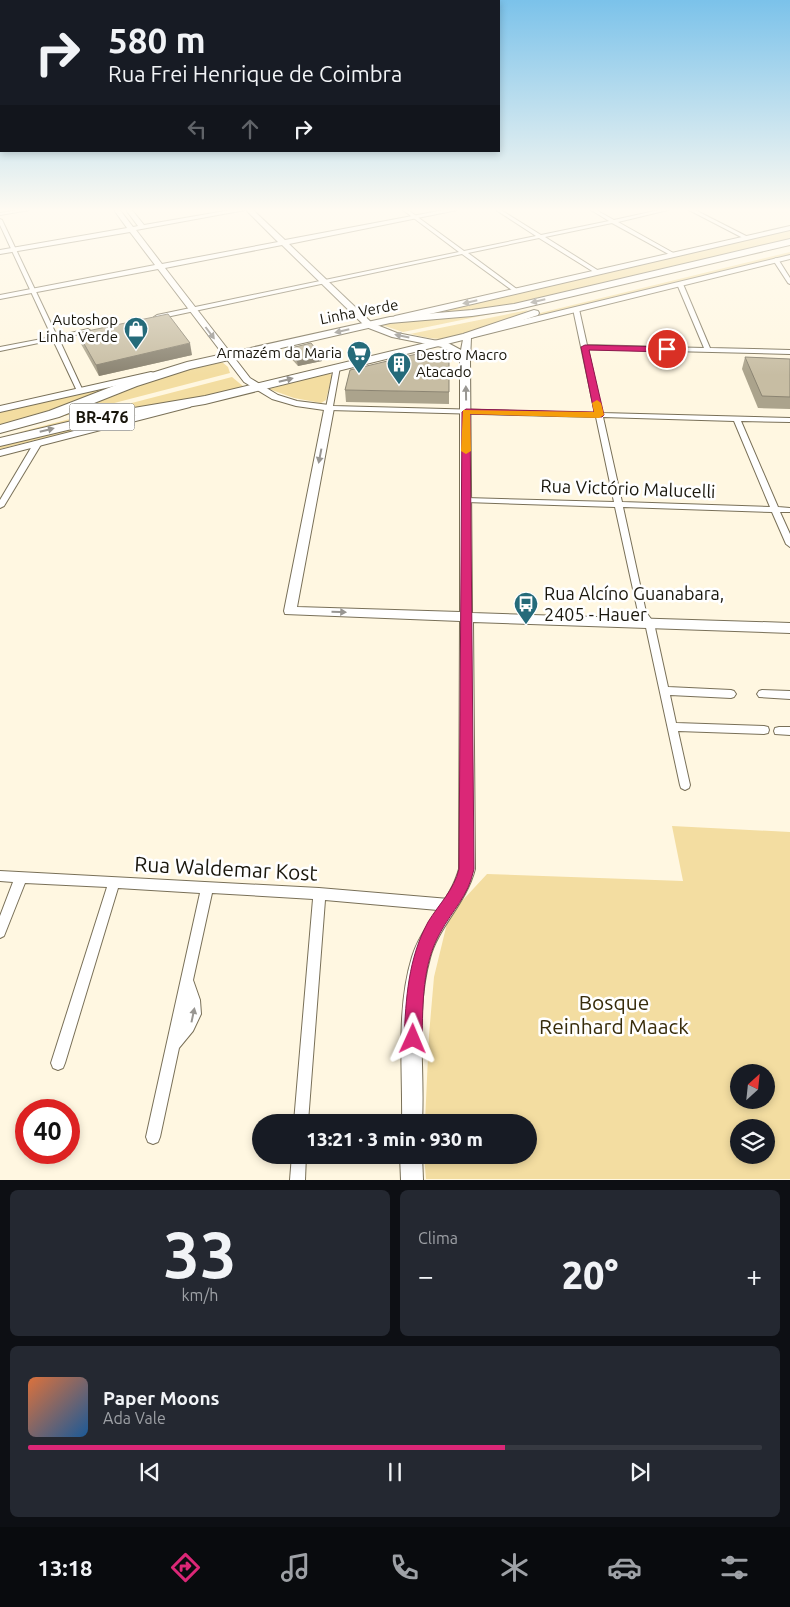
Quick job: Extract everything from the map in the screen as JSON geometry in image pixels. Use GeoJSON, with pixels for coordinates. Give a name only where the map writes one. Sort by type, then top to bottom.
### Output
{"type":"FeatureCollection","features":[{"type":"Feature","properties":{"kind":"highway","name":"Linha Verde"},"geometry":{"type":"LineString","coordinates":[[0,430],[54,414],[133,383],[187,366],[390,320],[483,312],[514,307],[692,265]]}},
{"type":"Feature","properties":{"kind":"highway","name":"BR-476"},"geometry":{"type":"LineString","coordinates":[[0,442],[110,416],[205,400],[256,388],[436,342],[467,336],[540,311],[728,265]]}},
{"type":"Feature","properties":{"kind":"main road"},"geometry":{"type":"LineString","coordinates":[[0,297],[164,265]]}},
{"type":"Feature","properties":{"kind":"main road"},"geometry":{"type":"LineString","coordinates":[[306,265],[369,325],[395,335],[436,342],[453,348],[465,360]]}},
{"type":"Feature","properties":{"kind":"main road"},"geometry":{"type":"LineString","coordinates":[[390,320],[628,265]]}},
{"type":"Feature","properties":{"kind":"main road"},"geometry":{"type":"LineString","coordinates":[[412,1114],[413,1022],[417,974],[427,941],[463,885],[467,869],[465,360],[467,336],[756,265]]}},
{"type":"Feature","properties":{"kind":"main road"},"geometry":{"type":"LineString","coordinates":[[159,266],[243,376],[256,388],[292,402],[329,408],[290,611],[790,628]]}},
{"type":"Feature","properties":{"kind":"main road"},"geometry":{"type":"LineString","coordinates":[[0,409],[187,366]]}},
{"type":"Feature","properties":{"kind":"main road"},"geometry":{"type":"LineString","coordinates":[[0,453],[205,400]]}},
{"type":"Feature","properties":{"kind":"main road"},"geometry":{"type":"LineString","coordinates":[[411,1164],[412,1180]]}},
{"type":"Feature","properties":{"kind":"street"},"geometry":{"type":"LineString","coordinates":[[21,265],[80,391]]}},
{"type":"Feature","properties":{"kind":"street"},"geometry":{"type":"LineString","coordinates":[[145,319],[402,265]]}},
{"type":"Feature","properties":{"kind":"street"},"geometry":{"type":"LineString","coordinates":[[481,265],[516,291]]}},
{"type":"Feature","properties":{"kind":"street"},"geometry":{"type":"LineString","coordinates":[[586,265],[597,272]]}},
{"type":"Feature","properties":{"kind":"street"},"geometry":{"type":"LineString","coordinates":[[779,265],[790,282]]}},
{"type":"Feature","properties":{"kind":"street"},"geometry":{"type":"LineString","coordinates":[[680,284],[708,350]]}},
{"type":"Feature","properties":{"kind":"street"},"geometry":{"type":"LineString","coordinates":[[576,309],[642,612],[649,623],[684,785]]}},
{"type":"Feature","properties":{"kind":"street"},"geometry":{"type":"LineString","coordinates":[[0,349],[100,328]]}},
{"type":"Feature","properties":{"kind":"street"},"geometry":{"type":"LineString","coordinates":[[585,347],[790,352]]}},
{"type":"Feature","properties":{"kind":"street"},"geometry":{"type":"LineString","coordinates":[[337,367],[329,408],[790,420]]}},
{"type":"Feature","properties":{"kind":"street"},"geometry":{"type":"LineString","coordinates":[[737,419],[790,544]]}},
{"type":"Feature","properties":{"kind":"street"},"geometry":{"type":"LineString","coordinates":[[0,506],[38,443]]}},
{"type":"Feature","properties":{"kind":"street","name":"Rua Victório Malucelli"},"geometry":{"type":"LineString","coordinates":[[466,500],[790,510]]}},
{"type":"Feature","properties":{"kind":"street"},"geometry":{"type":"LineString","coordinates":[[664,691],[731,694]]}},
{"type":"Feature","properties":{"kind":"street"},"geometry":{"type":"LineString","coordinates":[[762,694],[790,695]]}},
{"type":"Feature","properties":{"kind":"street"},"geometry":{"type":"LineString","coordinates":[[672,727],[764,730]]}},
{"type":"Feature","properties":{"kind":"street","name":"Rua Waldemar Kost"},"geometry":{"type":"LineString","coordinates":[[0,876],[318,894],[449,905]]}},
{"type":"Feature","properties":{"kind":"street"},"geometry":{"type":"LineString","coordinates":[[0,932],[21,877]]}},
{"type":"Feature","properties":{"kind":"street"},"geometry":{"type":"LineString","coordinates":[[58,1063],[114,883]]}},
{"type":"Feature","properties":{"kind":"street"},"geometry":{"type":"LineString","coordinates":[[153,1137],[173,1045],[191,1024],[195,1016],[194,1000],[187,979],[207,888]]}},
{"type":"Feature","properties":{"kind":"street"},"geometry":{"type":"LineString","coordinates":[[302,1114],[318,894]]}},
{"type":"Feature","properties":{"kind":"street"},"geometry":{"type":"LineString","coordinates":[[297,1180],[298,1164]]}},
{"type":"Feature","properties":{"kind":"green space"},"geometry":{"type":"Polygon","coordinates":[[[636,265],[683,265],[522,303],[475,310],[426,314],[636,265]]]}},
{"type":"Feature","properties":{"kind":"green space"},"geometry":{"type":"Polygon","coordinates":[[[736,265],[749,265],[503,325],[540,313],[736,265]]]}},
{"type":"Feature","properties":{"kind":"green space"},"geometry":{"type":"Polygon","coordinates":[[[524,307],[403,332],[382,325],[393,323],[524,307]]]}},
{"type":"Feature","properties":{"kind":"green space"},"geometry":{"type":"Polygon","coordinates":[[[528,310],[502,321],[448,338],[441,339],[410,334],[528,310]]]}},
{"type":"Feature","properties":{"kind":"green space"},"geometry":{"type":"Polygon","coordinates":[[[222,362],[228,367],[230,373],[14,429],[175,373],[222,362]]]}},
{"type":"Feature","properties":{"kind":"green space"},"geometry":{"type":"Polygon","coordinates":[[[328,373],[332,375],[326,400],[321,403],[294,398],[269,389],[328,373]]]}},
{"type":"Feature","properties":{"kind":"green space"},"geometry":{"type":"Polygon","coordinates":[[[232,377],[244,387],[16,433],[232,377]]]}},
{"type":"Feature","properties":{"kind":"green space"},"geometry":{"type":"Polygon","coordinates":[[[124,384],[76,403],[0,426],[0,412],[124,384]]]}},
{"type":"Feature","properties":{"kind":"green space"},"geometry":{"type":"Polygon","coordinates":[[[140,414],[0,449],[0,444],[95,421],[140,414]]]}},
{"type":"Feature","properties":{"kind":"green space","name":"Bosque Reinhard Maack"},"geometry":{"type":"Polygon","coordinates":[[[672,826],[790,832],[790,1179],[426,1179],[425,1164],[537,1164],[537,1114],[425,1114],[434,977],[449,915],[487,874],[683,881],[672,826]]]}},
{"type":"Feature","properties":{"kind":"building","name":"Autoshop Linha Verde"},"geometry":{"type":"Polygon","coordinates":[[[168,314],[190,343],[96,365],[78,333],[168,314]]]}},
{"type":"Feature","properties":{"kind":"building"},"geometry":{"type":"Polygon","coordinates":[[[311,343],[321,355],[297,361],[287,349],[311,343]]]}},
{"type":"Feature","properties":{"kind":"building","name":"Destro Macro Atacado"},"geometry":{"type":"Polygon","coordinates":[[[425,352],[430,356],[449,352],[449,392],[345,390],[350,370],[425,352]]]}},
{"type":"Feature","properties":{"kind":"building"},"geometry":{"type":"Polygon","coordinates":[[[745,357],[790,359],[790,397],[762,396],[745,357]]]}},
{"type":"Feature","properties":{"kind":"slow traffic"},"geometry":{"type":"LineString","coordinates":[[466,451],[466,412],[599,415],[597,403]]}},
{"type":"Feature","properties":{"kind":"place","name":"Autoshop Linha Verde"},"geometry":{"type":"Point","coordinates":[136,350]}},
{"type":"Feature","properties":{"kind":"place","name":"Armazém da Maria"},"geometry":{"type":"Point","coordinates":[359,374]}},
{"type":"Feature","properties":{"kind":"place","name":"Destro Macro Atacado"},"geometry":{"type":"Point","coordinates":[399,385]}},
{"type":"Feature","properties":{"kind":"place","name":"Rua Alcíno Guanabara, 2405 - Hauer"},"geometry":{"type":"Point","coordinates":[526,625]}},
{"type":"Feature","properties":{"kind":"route"},"geometry":{"type":"LineString","coordinates":[[413,1039],[414,998],[421,957],[434,928],[463,885],[467,869],[465,738],[466,412],[599,415],[585,347],[667,349]]}}]}
